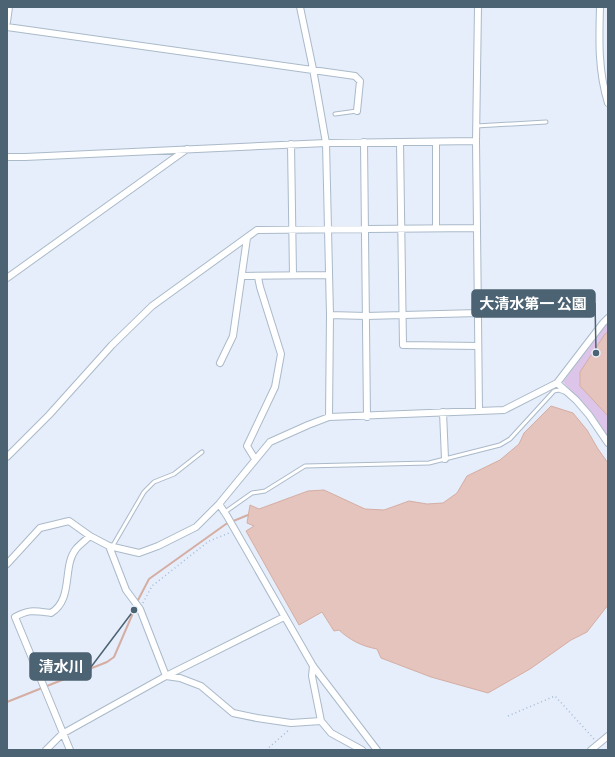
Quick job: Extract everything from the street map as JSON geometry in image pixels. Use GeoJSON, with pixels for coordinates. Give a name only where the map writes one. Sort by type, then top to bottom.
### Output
{"type":"FeatureCollection","features":[{"type":"Feature","properties":{"kind":"street"},"geometry":{"type":"LineString","coordinates":[[7,22],[9,7]]}},
{"type":"Feature","properties":{"kind":"street"},"geometry":{"type":"LineString","coordinates":[[300,7],[326,143],[330,315],[329,417]]}},
{"type":"Feature","properties":{"kind":"street"},"geometry":{"type":"LineString","coordinates":[[478,7],[476,141],[479,410]]}},
{"type":"Feature","properties":{"kind":"street"},"geometry":{"type":"LineString","coordinates":[[600,7],[600,70],[602,85],[608,103]]}},
{"type":"Feature","properties":{"kind":"street"},"geometry":{"type":"LineString","coordinates":[[7,27],[355,76],[360,81],[361,86],[357,111]]}},
{"type":"Feature","properties":{"kind":"street"},"geometry":{"type":"LineString","coordinates":[[7,157],[291,144],[476,141]]}},
{"type":"Feature","properties":{"kind":"street"},"geometry":{"type":"LineString","coordinates":[[364,142],[367,417]]}},
{"type":"Feature","properties":{"kind":"street"},"geometry":{"type":"LineString","coordinates":[[436,142],[436,228]]}},
{"type":"Feature","properties":{"kind":"street"},"geometry":{"type":"LineString","coordinates":[[400,143],[402,345],[478,346]]}},
{"type":"Feature","properties":{"kind":"street"},"geometry":{"type":"LineString","coordinates":[[291,144],[293,276]]}},
{"type":"Feature","properties":{"kind":"street"},"geometry":{"type":"LineString","coordinates":[[7,278],[187,149]]}},
{"type":"Feature","properties":{"kind":"street"},"geometry":{"type":"LineString","coordinates":[[7,457],[49,415],[112,345],[152,306],[258,230],[293,231],[329,229],[477,228]]}},
{"type":"Feature","properties":{"kind":"street"},"geometry":{"type":"LineString","coordinates":[[220,363],[233,336],[247,238]]}},
{"type":"Feature","properties":{"kind":"street"},"geometry":{"type":"LineString","coordinates":[[242,276],[328,275]]}},
{"type":"Feature","properties":{"kind":"street"},"geometry":{"type":"LineString","coordinates":[[256,459],[247,446],[275,387],[280,354],[258,277]]}},
{"type":"Feature","properties":{"kind":"street"},"geometry":{"type":"LineString","coordinates":[[330,315],[366,316],[478,313]]}},
{"type":"Feature","properties":{"kind":"street"},"geometry":{"type":"LineString","coordinates":[[7,564],[40,528],[69,521],[90,536],[110,547],[139,553],[158,546],[196,527],[219,504],[270,442],[329,417],[367,417],[479,410],[504,410],[557,383],[608,318]]}},
{"type":"Feature","properties":{"kind":"street"},"geometry":{"type":"LineString","coordinates":[[557,383],[589,415],[608,443]]}},
{"type":"Feature","properties":{"kind":"street"},"geometry":{"type":"LineString","coordinates":[[443,412],[445,459]]}},
{"type":"Feature","properties":{"kind":"street"},"geometry":{"type":"LineString","coordinates":[[219,504],[313,666],[377,750]]}},
{"type":"Feature","properties":{"kind":"street"},"geometry":{"type":"LineString","coordinates":[[70,750],[62,734],[15,617],[25,611],[34,610],[51,613],[57,609],[62,602],[72,558],[76,549],[90,536]]}},
{"type":"Feature","properties":{"kind":"street"},"geometry":{"type":"LineString","coordinates":[[110,547],[126,590],[140,608],[166,676]]}},
{"type":"Feature","properties":{"kind":"street"},"geometry":{"type":"LineString","coordinates":[[46,750],[62,734],[166,676],[284,617]]}},
{"type":"Feature","properties":{"kind":"street"},"geometry":{"type":"LineString","coordinates":[[313,666],[312,676],[321,721],[331,733],[362,750]]}},
{"type":"Feature","properties":{"kind":"street"},"geometry":{"type":"LineString","coordinates":[[166,676],[180,678],[201,686],[233,713],[257,718],[291,722],[321,721]]}},
{"type":"Feature","properties":{"kind":"street"},"geometry":{"type":"LineString","coordinates":[[591,750],[608,736]]}},
{"type":"Feature","properties":{"kind":"street"},"geometry":{"type":"LineString","coordinates":[[598,744],[603,750]]}},
{"type":"Feature","properties":{"kind":"lane"},"geometry":{"type":"LineString","coordinates":[[335,114],[357,111]]}},
{"type":"Feature","properties":{"kind":"lane"},"geometry":{"type":"LineString","coordinates":[[476,126],[546,122]]}},
{"type":"Feature","properties":{"kind":"lane"},"geometry":{"type":"LineString","coordinates":[[226,514],[252,493],[265,491],[305,466],[429,463],[500,446],[510,439],[554,391],[559,390],[568,393]]}},
{"type":"Feature","properties":{"kind":"lane"},"geometry":{"type":"LineString","coordinates":[[110,547],[144,492],[154,482],[174,474],[202,452]]}},
{"type":"Feature","properties":{"kind":"path"},"geometry":{"type":"LineString","coordinates":[[140,608],[152,586],[210,541],[235,530]]}},
{"type":"Feature","properties":{"kind":"path"},"geometry":{"type":"LineString","coordinates":[[508,716],[555,696],[598,744]]}},
{"type":"Feature","properties":{"kind":"path"},"geometry":{"type":"LineString","coordinates":[[266,750],[290,728],[291,722]]}},
{"type":"Feature","properties":{"kind":"shaded area"},"geometry":{"type":"Polygon","coordinates":[[[608,320],[608,438],[594,416],[563,382],[608,320]]]}},
{"type":"Feature","properties":{"kind":"shaded area"},"geometry":{"type":"Polygon","coordinates":[[[608,332],[608,416],[580,386],[580,372],[605,334],[608,332]]]}},
{"type":"Feature","properties":{"kind":"shaded area"},"geometry":{"type":"Polygon","coordinates":[[[551,406],[573,413],[587,430],[608,463],[608,605],[587,632],[571,640],[530,669],[488,693],[431,677],[381,658],[377,649],[356,642],[339,630],[334,631],[322,612],[299,625],[246,531],[254,526],[247,523],[250,505],[259,509],[308,491],[324,490],[365,509],[384,510],[409,501],[427,504],[443,503],[457,493],[467,476],[500,460],[519,444],[524,433],[551,406]]]}},
{"type":"Feature","properties":{"kind":"waterway"},"geometry":{"type":"LineString","coordinates":[[137,602],[149,579],[226,524],[248,515]]}},
{"type":"Feature","properties":{"kind":"waterway"},"geometry":{"type":"LineString","coordinates":[[7,702],[107,662],[114,657],[136,606]]}},
{"type":"Feature","properties":{"kind":"place","name":"大清水第一 公園"},"geometry":{"type":"Point","coordinates":[596,353]}},
{"type":"Feature","properties":{"kind":"place","name":"清水川"},"geometry":{"type":"Point","coordinates":[134,610]}}]}
